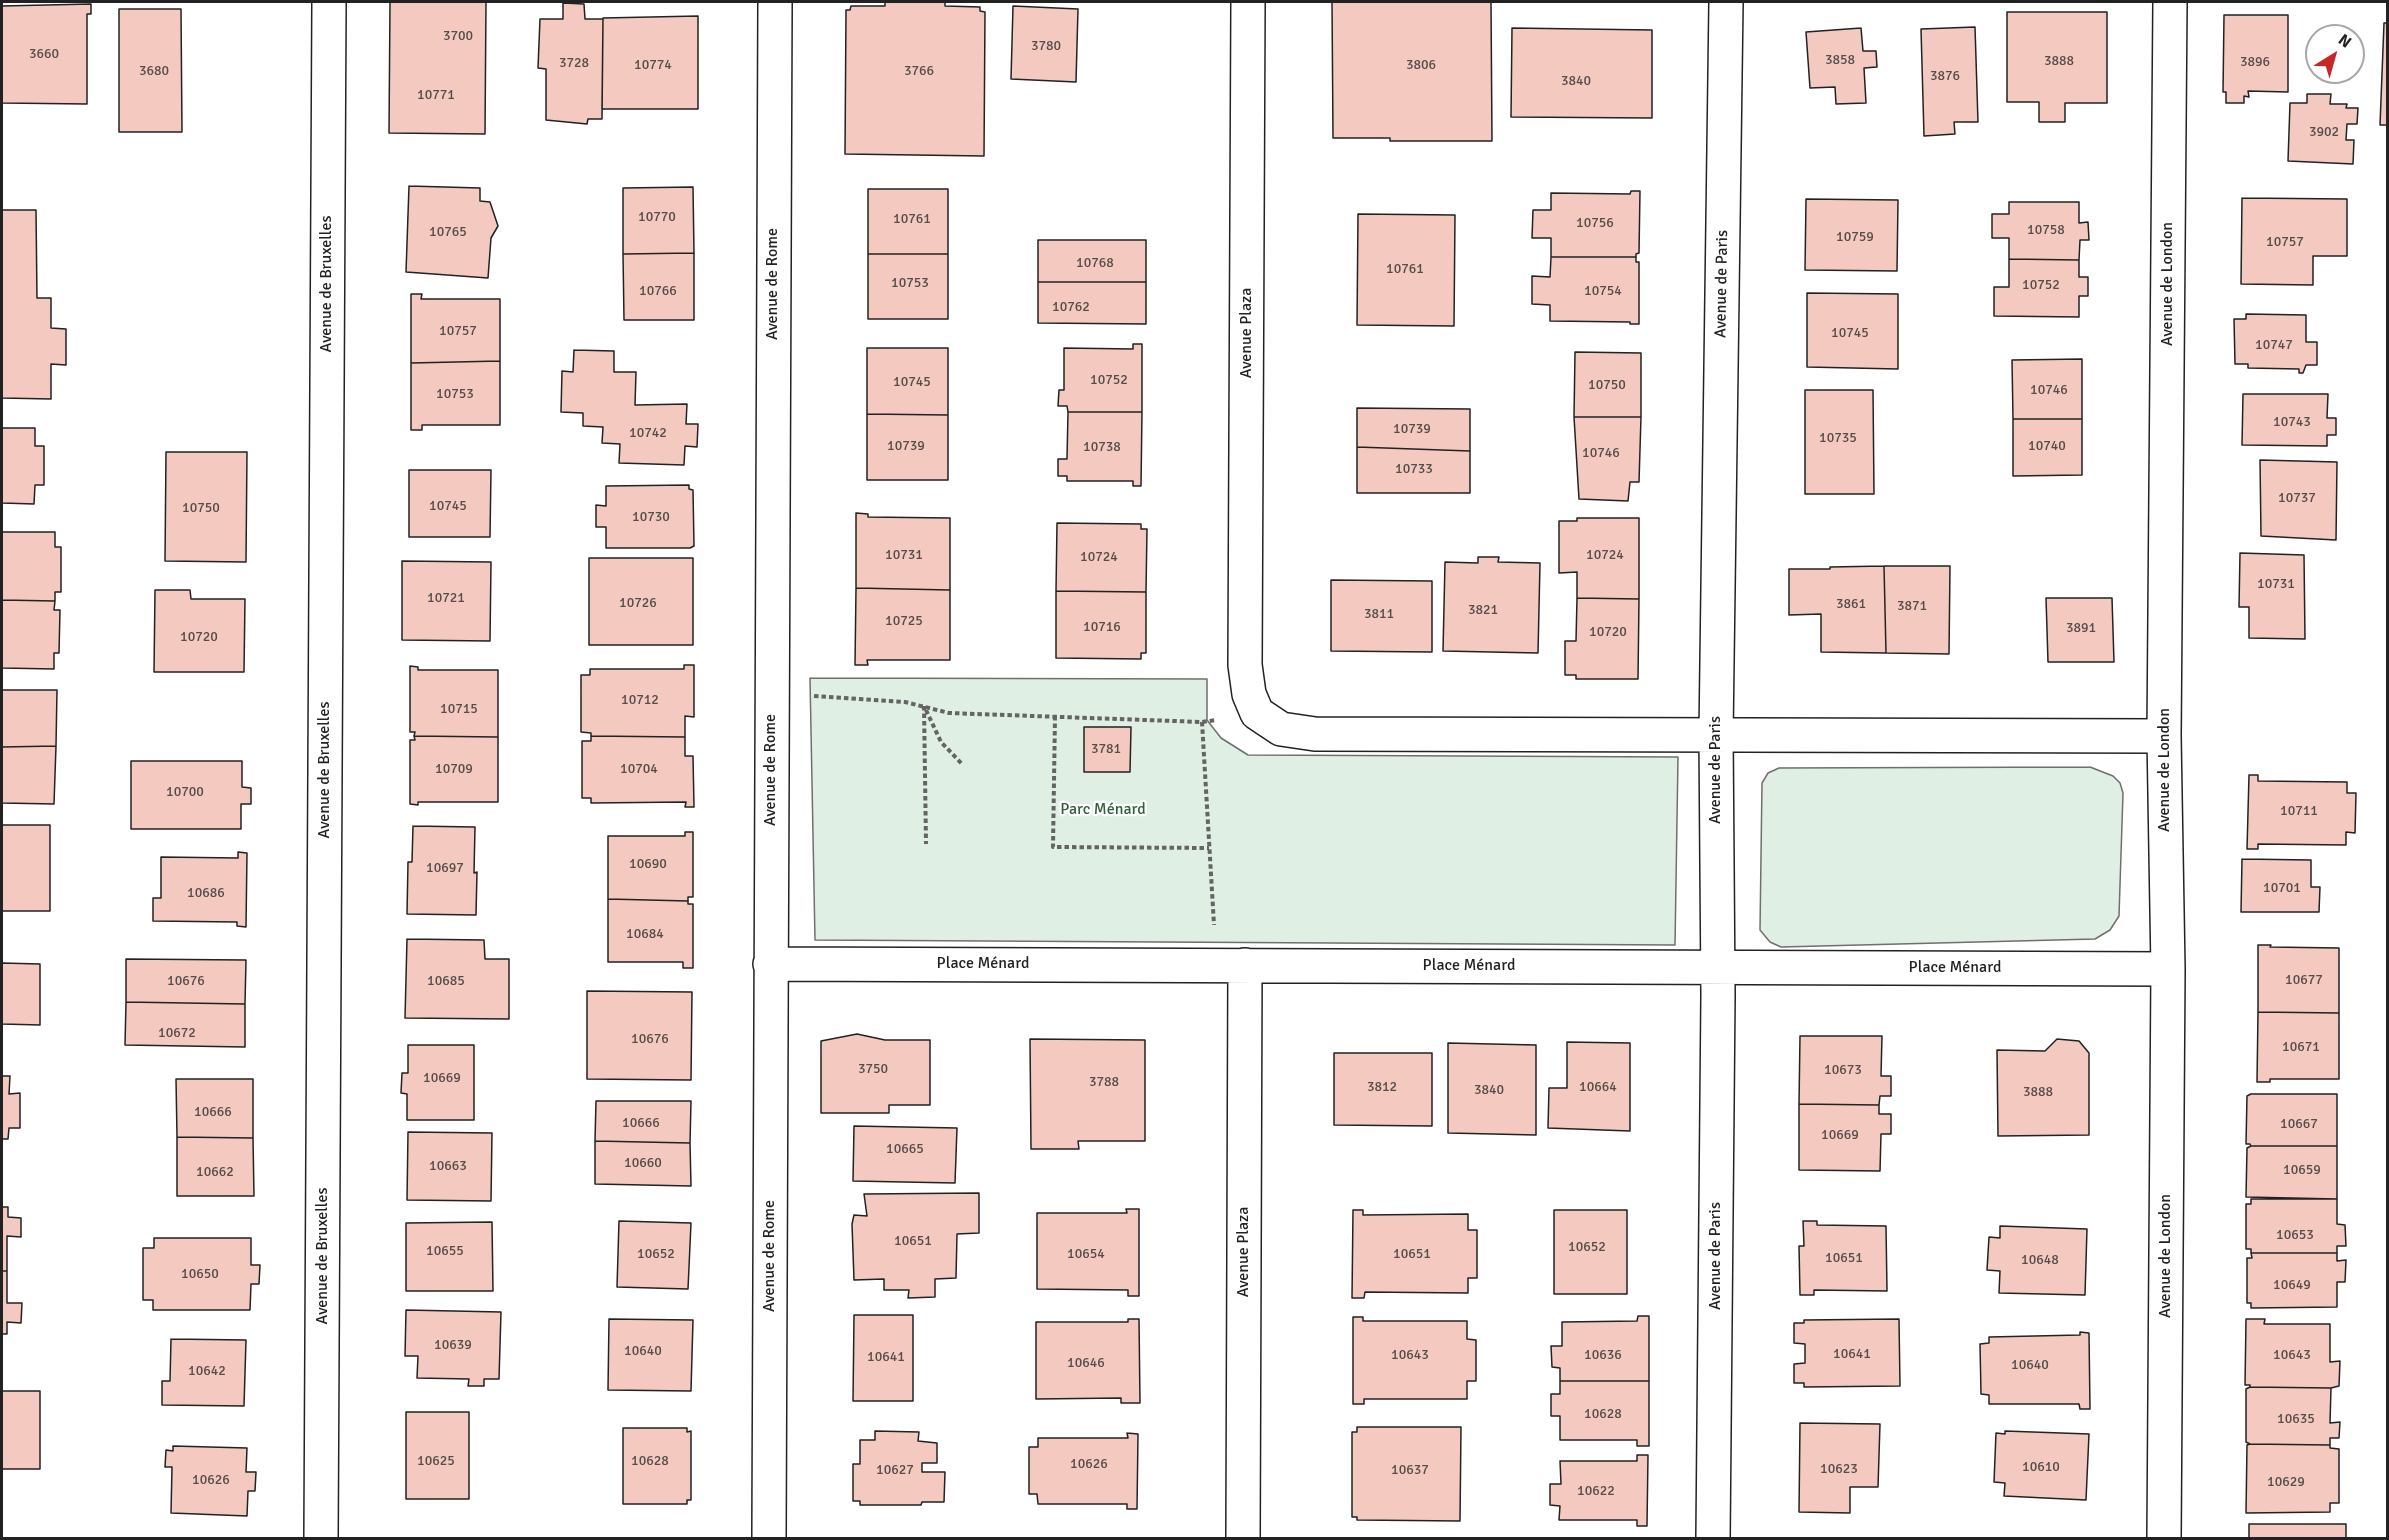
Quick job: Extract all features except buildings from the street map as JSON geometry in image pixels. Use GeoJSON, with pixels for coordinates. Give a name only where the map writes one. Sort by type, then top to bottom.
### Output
{"type":"FeatureCollection","features":[{"type":"Feature","properties":{"kind":"street","name":"Avenue de Bruxelles"},"geometry":{"type":"LineString","coordinates":[[321,1539],[329,2]]}},
{"type":"Feature","properties":{"kind":"street","name":"Avenue de Rome"},"geometry":{"type":"LineString","coordinates":[[769,1539],[775,2]]}},
{"type":"Feature","properties":{"kind":"street","name":"Avenue Plaza"},"geometry":{"type":"LineString","coordinates":[[1248,2],[1245,665],[1249,694],[1257,713]]}},
{"type":"Feature","properties":{"kind":"street","name":"Avenue de Paris"},"geometry":{"type":"LineString","coordinates":[[1713,1539],[1718,967],[1716,734],[1726,2]]}},
{"type":"Feature","properties":{"kind":"street","name":"Avenue de London"},"geometry":{"type":"LineString","coordinates":[[2164,1539],[2168,969],[2164,736],[2170,2]]}},
{"type":"Feature","properties":{"kind":"street"},"geometry":{"type":"LineString","coordinates":[[1257,713],[1281,729],[1315,734],[2164,736]]}},
{"type":"Feature","properties":{"kind":"street","name":"Place Ménard"},"geometry":{"type":"LineString","coordinates":[[770,964],[2168,969]]}},
{"type":"Feature","properties":{"kind":"street","name":"Avenue Plaza"},"geometry":{"type":"LineString","coordinates":[[1231,965],[1243,1539]]}},
{"type":"Feature","properties":{"kind":"path"},"geometry":{"type":"LineString","coordinates":[[771,693],[905,702],[949,713],[1202,722],[1257,713]]}},
{"type":"Feature","properties":{"kind":"path"},"geometry":{"type":"LineString","coordinates":[[924,706],[941,741],[962,764]]}},
{"type":"Feature","properties":{"kind":"path"},"geometry":{"type":"LineString","coordinates":[[924,706],[926,843]]}},
{"type":"Feature","properties":{"kind":"path"},"geometry":{"type":"LineString","coordinates":[[1055,716],[1053,847],[1209,848]]}},
{"type":"Feature","properties":{"kind":"path"},"geometry":{"type":"LineString","coordinates":[[1202,722],[1209,848],[1231,965]]}},
{"type":"Feature","properties":{"kind":"green space","name":"Parc Ménard"},"geometry":{"type":"Polygon","coordinates":[[[810,678],[1207,679],[1207,720],[1221,738],[1248,755],[1678,757],[1675,945],[815,940],[810,678]]]}},
{"type":"Feature","properties":{"kind":"green space"},"geometry":{"type":"Polygon","coordinates":[[[2090,767],[2113,776],[2120,783],[2123,793],[2119,916],[2110,930],[2095,939],[1781,947],[1770,942],[1760,930],[1762,783],[1768,773],[1779,768],[2090,767]]]}}]}
